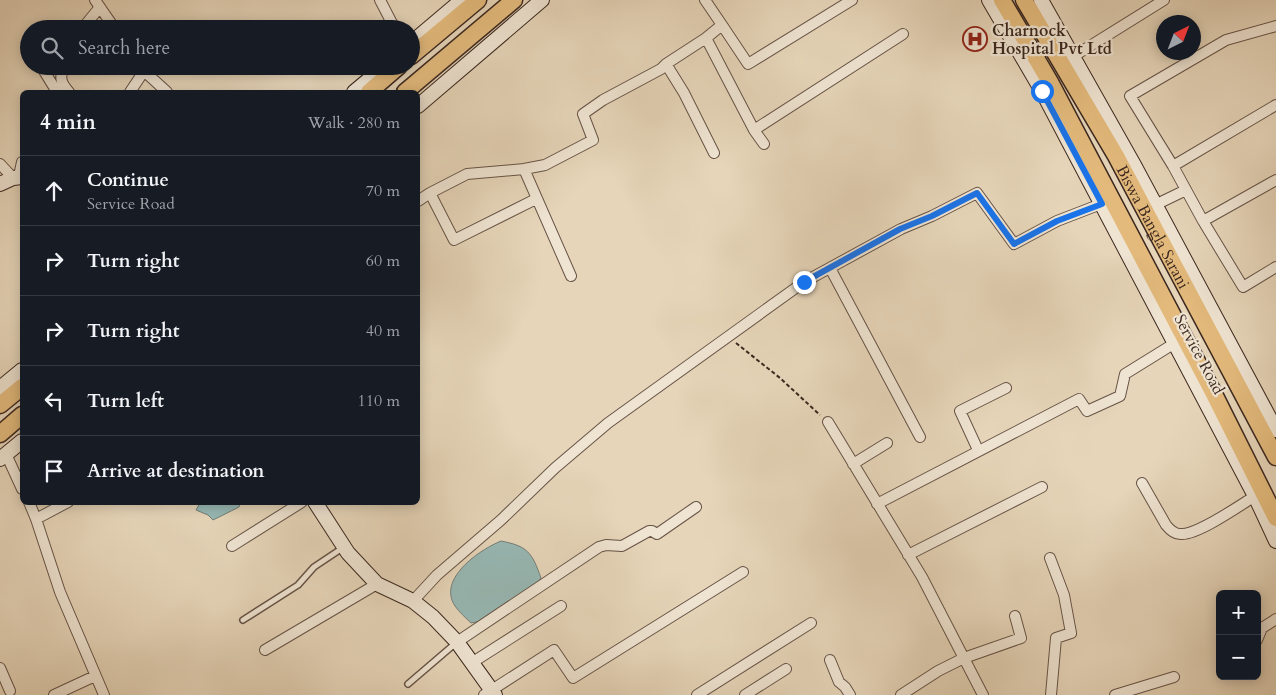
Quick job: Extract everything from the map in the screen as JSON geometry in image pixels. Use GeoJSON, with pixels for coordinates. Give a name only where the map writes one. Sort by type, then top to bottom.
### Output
{"type":"FeatureCollection","features":[{"type":"Feature","properties":{"kind":"main road"},"geometry":{"type":"LineString","coordinates":[[420,48],[478,0]]}},
{"type":"Feature","properties":{"kind":"main road"},"geometry":{"type":"LineString","coordinates":[[407,90],[514,0]]}},
{"type":"Feature","properties":{"kind":"main road","name":"Biswa Bangla Sarani"},"geometry":{"type":"LineString","coordinates":[[1002,0],[1050,82],[1068,130],[1213,392],[1276,518]]}},
{"type":"Feature","properties":{"kind":"main road","name":"Biswa Bangla Sarani"},"geometry":{"type":"LineString","coordinates":[[1024,0],[1116,156],[1276,457]]}},
{"type":"Feature","properties":{"kind":"main road"},"geometry":{"type":"LineString","coordinates":[[371,90],[389,75]]}},
{"type":"Feature","properties":{"kind":"main road"},"geometry":{"type":"LineString","coordinates":[[0,405],[20,389]]}},
{"type":"Feature","properties":{"kind":"main road"},"geometry":{"type":"LineString","coordinates":[[0,434],[20,417]]}},
{"type":"Feature","properties":{"kind":"street"},"geometry":{"type":"LineString","coordinates":[[380,0],[390,20]]}},
{"type":"Feature","properties":{"kind":"street"},"geometry":{"type":"LineString","coordinates":[[420,35],[462,0]]}},
{"type":"Feature","properties":{"kind":"street"},"geometry":{"type":"LineString","coordinates":[[420,104],[542,0]]}},
{"type":"Feature","properties":{"kind":"street"},"geometry":{"type":"LineString","coordinates":[[705,0],[748,64],[852,0]]}},
{"type":"Feature","properties":{"kind":"street","name":"Service Road"},"geometry":{"type":"LineString","coordinates":[[989,0],[1068,130],[1102,204],[1255,496],[1276,541]]}},
{"type":"Feature","properties":{"kind":"street","name":"Service Road"},"geometry":{"type":"LineString","coordinates":[[1041,0],[1156,205],[1276,430]]}},
{"type":"Feature","properties":{"kind":"street"},"geometry":{"type":"LineString","coordinates":[[1145,0],[1152,9]]}},
{"type":"Feature","properties":{"kind":"street"},"geometry":{"type":"LineString","coordinates":[[1074,56],[1164,0]]}},
{"type":"Feature","properties":{"kind":"street"},"geometry":{"type":"LineString","coordinates":[[87,20],[97,4],[109,20]]}},
{"type":"Feature","properties":{"kind":"street"},"geometry":{"type":"LineString","coordinates":[[420,200],[467,174],[546,166],[593,140],[584,114],[603,100],[661,70],[666,64],[706,38],[722,25]]}},
{"type":"Feature","properties":{"kind":"street"},"geometry":{"type":"LineString","coordinates":[[1276,26],[1226,40],[1130,96],[1243,286],[1276,267]]}},
{"type":"Feature","properties":{"kind":"street"},"geometry":{"type":"LineString","coordinates":[[754,130],[902,34]]}},
{"type":"Feature","properties":{"kind":"street"},"geometry":{"type":"LineString","coordinates":[[706,38],[754,130],[764,144]]}},
{"type":"Feature","properties":{"kind":"street"},"geometry":{"type":"LineString","coordinates":[[666,64],[684,93],[714,153]]}},
{"type":"Feature","properties":{"kind":"street"},"geometry":{"type":"LineString","coordinates":[[47,75],[56,90]]}},
{"type":"Feature","properties":{"kind":"street"},"geometry":{"type":"LineString","coordinates":[[60,75],[61,81],[68,90]]}},
{"type":"Feature","properties":{"kind":"street"},"geometry":{"type":"LineString","coordinates":[[131,90],[140,75]]}},
{"type":"Feature","properties":{"kind":"street"},"geometry":{"type":"LineString","coordinates":[[149,75],[165,90]]}},
{"type":"Feature","properties":{"kind":"street"},"geometry":{"type":"LineString","coordinates":[[356,90],[374,75]]}},
{"type":"Feature","properties":{"kind":"street"},"geometry":{"type":"LineString","coordinates":[[1173,166],[1276,105]]}},
{"type":"Feature","properties":{"kind":"street"},"geometry":{"type":"LineString","coordinates":[[0,164],[18,177]]}},
{"type":"Feature","properties":{"kind":"street"},"geometry":{"type":"LineString","coordinates":[[524,169],[571,276]]}},
{"type":"Feature","properties":{"kind":"street"},"geometry":{"type":"LineString","coordinates":[[0,184],[18,177]]}},
{"type":"Feature","properties":{"kind":"street"},"geometry":{"type":"LineString","coordinates":[[1203,221],[1276,180]]}},
{"type":"Feature","properties":{"kind":"street"},"geometry":{"type":"LineString","coordinates":[[1156,205],[1186,190]]}},
{"type":"Feature","properties":{"kind":"street"},"geometry":{"type":"LineString","coordinates":[[430,193],[454,240],[536,199]]}},
{"type":"Feature","properties":{"kind":"street"},"geometry":{"type":"LineString","coordinates":[[412,601],[437,575],[501,520],[555,468],[608,423],[804,282],[900,229],[932,216],[977,193],[1014,244],[1057,221],[1102,204]]}},
{"type":"Feature","properties":{"kind":"street"},"geometry":{"type":"LineString","coordinates":[[830,268],[920,437]]}},
{"type":"Feature","properties":{"kind":"street"},"geometry":{"type":"LineString","coordinates":[[877,504],[1079,398],[1087,411],[1120,396],[1125,374],[1175,343]]}},
{"type":"Feature","properties":{"kind":"street"},"geometry":{"type":"LineString","coordinates":[[0,388],[20,372]]}},
{"type":"Feature","properties":{"kind":"street"},"geometry":{"type":"LineString","coordinates":[[978,450],[960,411],[1006,388]]}},
{"type":"Feature","properties":{"kind":"street"},"geometry":{"type":"LineString","coordinates":[[828,422],[908,555],[982,695]]}},
{"type":"Feature","properties":{"kind":"street"},"geometry":{"type":"LineString","coordinates":[[20,443],[3,457],[20,486]]}},
{"type":"Feature","properties":{"kind":"street"},"geometry":{"type":"LineString","coordinates":[[853,464],[887,443]]}},
{"type":"Feature","properties":{"kind":"street"},"geometry":{"type":"LineString","coordinates":[[1142,483],[1166,525],[1171,531],[1180,535],[1190,533],[1202,527],[1255,496]]}},
{"type":"Feature","properties":{"kind":"street"},"geometry":{"type":"LineString","coordinates":[[908,555],[1042,487]]}},
{"type":"Feature","properties":{"kind":"street"},"geometry":{"type":"LineString","coordinates":[[30,505],[60,592],[94,676],[104,695]]}},
{"type":"Feature","properties":{"kind":"street"},"geometry":{"type":"LineString","coordinates":[[36,518],[62,505]]}},
{"type":"Feature","properties":{"kind":"street"},"geometry":{"type":"LineString","coordinates":[[232,546],[297,505]]}},
{"type":"Feature","properties":{"kind":"street"},"geometry":{"type":"LineString","coordinates":[[317,505],[344,547],[377,584],[412,601],[433,617],[457,642],[473,662],[490,693],[554,650],[574,678],[743,572]]}},
{"type":"Feature","properties":{"kind":"street"},"geometry":{"type":"LineString","coordinates":[[457,642],[600,547],[622,546],[652,531],[657,534],[696,507]]}},
{"type":"Feature","properties":{"kind":"street"},"geometry":{"type":"LineString","coordinates":[[1050,558],[1064,596],[1071,633],[1056,638],[1051,695]]}},
{"type":"Feature","properties":{"kind":"street"},"geometry":{"type":"LineString","coordinates":[[265,650],[377,584]]}},
{"type":"Feature","properties":{"kind":"street"},"geometry":{"type":"LineString","coordinates":[[473,662],[561,606]]}},
{"type":"Feature","properties":{"kind":"street"},"geometry":{"type":"LineString","coordinates":[[901,695],[938,671],[964,658],[1021,638],[1015,616]]}},
{"type":"Feature","properties":{"kind":"street"},"geometry":{"type":"LineString","coordinates":[[1259,635],[1262,628],[1276,619]]}},
{"type":"Feature","properties":{"kind":"street"},"geometry":{"type":"LineString","coordinates":[[696,695],[811,623]]}},
{"type":"Feature","properties":{"kind":"street"},"geometry":{"type":"LineString","coordinates":[[830,660],[839,682],[850,695]]}},
{"type":"Feature","properties":{"kind":"street"},"geometry":{"type":"LineString","coordinates":[[0,668],[7,694]]}},
{"type":"Feature","properties":{"kind":"street"},"geometry":{"type":"LineString","coordinates":[[745,695],[786,669]]}},
{"type":"Feature","properties":{"kind":"street"},"geometry":{"type":"LineString","coordinates":[[54,695],[94,676]]}},
{"type":"Feature","properties":{"kind":"street"},"geometry":{"type":"LineString","coordinates":[[1115,695],[1174,677]]}},
{"type":"Feature","properties":{"kind":"lane"},"geometry":{"type":"LineString","coordinates":[[243,620],[287,592],[298,584],[314,567],[344,547]]}},
{"type":"Feature","properties":{"kind":"lane"},"geometry":{"type":"LineString","coordinates":[[408,684],[457,642]]}},
{"type":"Feature","properties":{"kind":"path"},"geometry":{"type":"LineString","coordinates":[[728,337],[780,378],[828,422]]}},
{"type":"Feature","properties":{"kind":"water"},"geometry":{"type":"Polygon","coordinates":[[[199,505],[240,505],[213,520],[208,515],[196,510],[199,505]]]}},
{"type":"Feature","properties":{"kind":"water"},"geometry":{"type":"Polygon","coordinates":[[[501,541],[523,548],[535,562],[541,578],[533,590],[486,620],[471,623],[455,606],[451,596],[452,586],[456,576],[472,558],[501,541]]]}},
{"type":"Feature","properties":{"kind":"place","name":"Charnock Hospital Pvt Ltd"},"geometry":{"type":"Point","coordinates":[975,39]}},
{"type":"Feature","properties":{"kind":"route"},"geometry":{"type":"LineString","coordinates":[[804,282],[900,229],[932,216],[977,193],[1014,244],[1057,221],[1102,204],[1042,91]]}}]}
